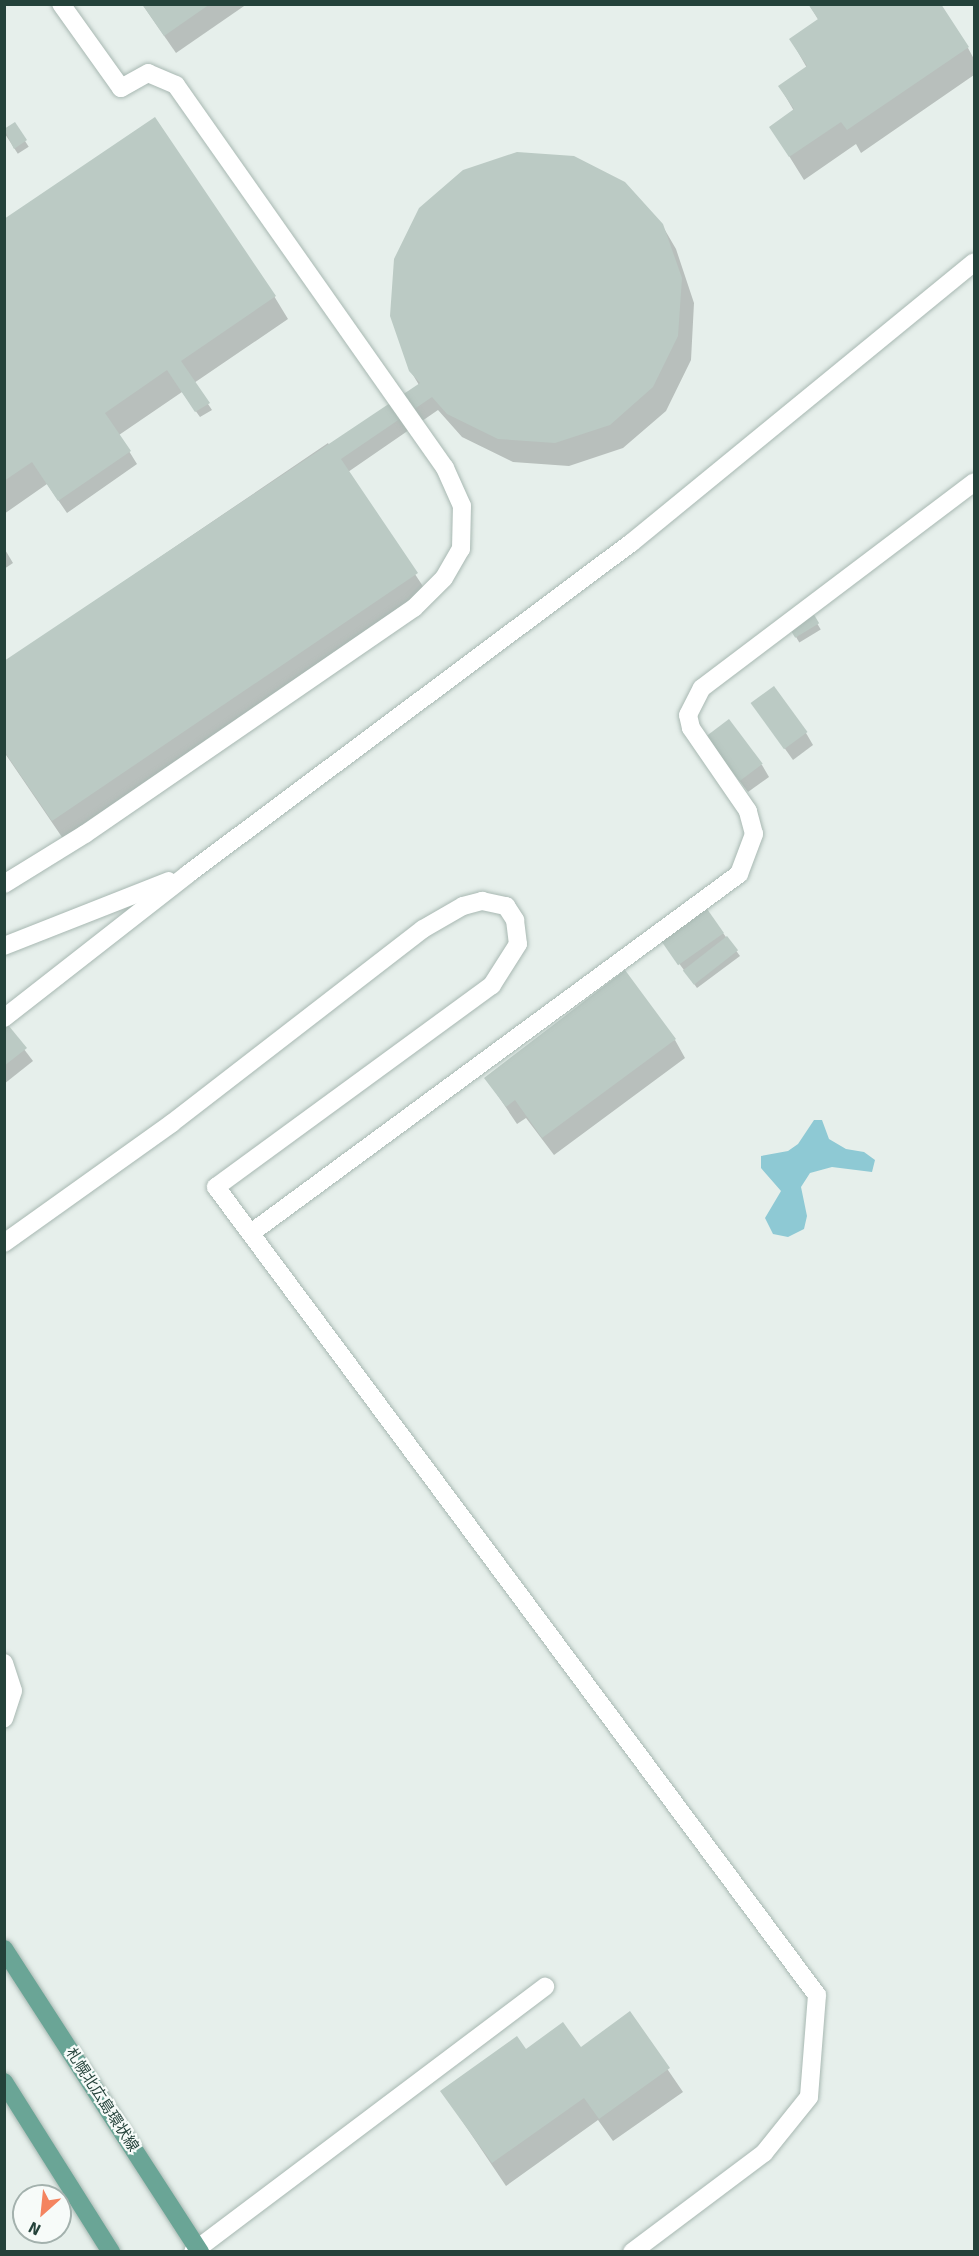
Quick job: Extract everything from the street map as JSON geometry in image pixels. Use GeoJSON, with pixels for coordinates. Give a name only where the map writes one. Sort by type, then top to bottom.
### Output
{"type":"FeatureCollection","features":[{"type":"Feature","properties":{"kind":"main road","name":"札幌北広島環状線"},"geometry":{"type":"LineString","coordinates":[[4,1949],[197,2250]]}},
{"type":"Feature","properties":{"kind":"main road"},"geometry":{"type":"LineString","coordinates":[[4,2082],[111,2252]]}},
{"type":"Feature","properties":{"kind":"street"},"geometry":{"type":"LineString","coordinates":[[8,881],[85,834],[414,608],[444,578],[461,549],[462,506],[445,468],[176,85],[148,73],[121,88],[61,4]]}},
{"type":"Feature","properties":{"kind":"street"},"geometry":{"type":"LineString","coordinates":[[4,1018],[188,874],[630,543],[975,262]]}},
{"type":"Feature","properties":{"kind":"street"},"geometry":{"type":"LineString","coordinates":[[251,1233],[739,874],[754,834],[748,811],[691,728],[688,715],[702,688],[975,482]]}},
{"type":"Feature","properties":{"kind":"street"},"geometry":{"type":"LineString","coordinates":[[4,946],[188,874]]}},
{"type":"Feature","properties":{"kind":"street"},"geometry":{"type":"LineString","coordinates":[[4,1243],[172,1123],[423,929],[463,906],[482,901],[507,906],[515,920],[518,944],[492,985],[216,1187],[817,1995],[808,2097],[764,2153],[632,2252]]}},
{"type":"Feature","properties":{"kind":"street"},"geometry":{"type":"LineString","coordinates":[[4,1663],[14,1691],[4,1719]]}},
{"type":"Feature","properties":{"kind":"street"},"geometry":{"type":"LineString","coordinates":[[197,2250],[545,1988]]}},
{"type":"Feature","properties":{"kind":"water"},"geometry":{"type":"Polygon","coordinates":[[[814,1120],[822,1120],[829,1139],[846,1149],[864,1152],[875,1160],[872,1172],[832,1167],[810,1173],[801,1187],[807,1216],[804,1229],[788,1237],[773,1234],[765,1218],[781,1191],[761,1168],[761,1156],[788,1151],[798,1144],[814,1120]]]}},
{"type":"Feature","properties":{"kind":"building"},"geometry":{"type":"Polygon","coordinates":[[[142,4],[210,4],[164,36],[142,4]]]}},
{"type":"Feature","properties":{"kind":"building"},"geometry":{"type":"Polygon","coordinates":[[[808,4],[941,4],[969,47],[847,130],[841,122],[789,157],[769,127],[794,109],[778,86],[807,66],[789,39],[818,19],[808,4]]]}},
{"type":"Feature","properties":{"kind":"building"},"geometry":{"type":"Polygon","coordinates":[[[155,117],[276,296],[181,361],[210,403],[195,412],[167,370],[105,413],[131,451],[58,501],[32,462],[4,481],[4,219],[155,117]]]}},
{"type":"Feature","properties":{"kind":"building"},"geometry":{"type":"Polygon","coordinates":[[[15,122],[27,140],[14,149],[4,129],[15,122]]]}},
{"type":"Feature","properties":{"kind":"building"},"geometry":{"type":"Polygon","coordinates":[[[517,152],[574,156],[625,182],[663,224],[682,278],[678,336],[653,387],[610,425],[555,443],[498,439],[447,414],[432,397],[341,459],[418,573],[52,821],[4,751],[4,661],[420,383],[409,371],[390,316],[394,259],[419,208],[463,170],[517,152]]]}},
{"type":"Feature","properties":{"kind":"building"},"geometry":{"type":"Polygon","coordinates":[[[813,613],[819,623],[795,638],[789,627],[813,613]]]}},
{"type":"Feature","properties":{"kind":"building"},"geometry":{"type":"Polygon","coordinates":[[[774,686],[808,732],[784,749],[751,703],[774,686]]]}},
{"type":"Feature","properties":{"kind":"building"},"geometry":{"type":"Polygon","coordinates":[[[729,719],[763,764],[740,781],[706,736],[729,719]]]}},
{"type":"Feature","properties":{"kind":"building"},"geometry":{"type":"Polygon","coordinates":[[[705,906],[724,933],[678,965],[659,938],[705,906]]]}},
{"type":"Feature","properties":{"kind":"building"},"geometry":{"type":"Polygon","coordinates":[[[727,936],[738,950],[694,985],[683,970],[727,936]]]}},
{"type":"Feature","properties":{"kind":"building"},"geometry":{"type":"Polygon","coordinates":[[[625,970],[676,1039],[542,1138],[515,1100],[506,1107],[484,1078],[625,970]]]}},
{"type":"Feature","properties":{"kind":"building"},"geometry":{"type":"Polygon","coordinates":[[[4,1020],[27,1048],[4,1066],[4,1020]]]}},
{"type":"Feature","properties":{"kind":"building"},"geometry":{"type":"Polygon","coordinates":[[[630,2011],[670,2068],[599,2119],[584,2098],[492,2163],[440,2091],[517,2036],[526,2049],[563,2022],[581,2047],[630,2011]]]}}]}
